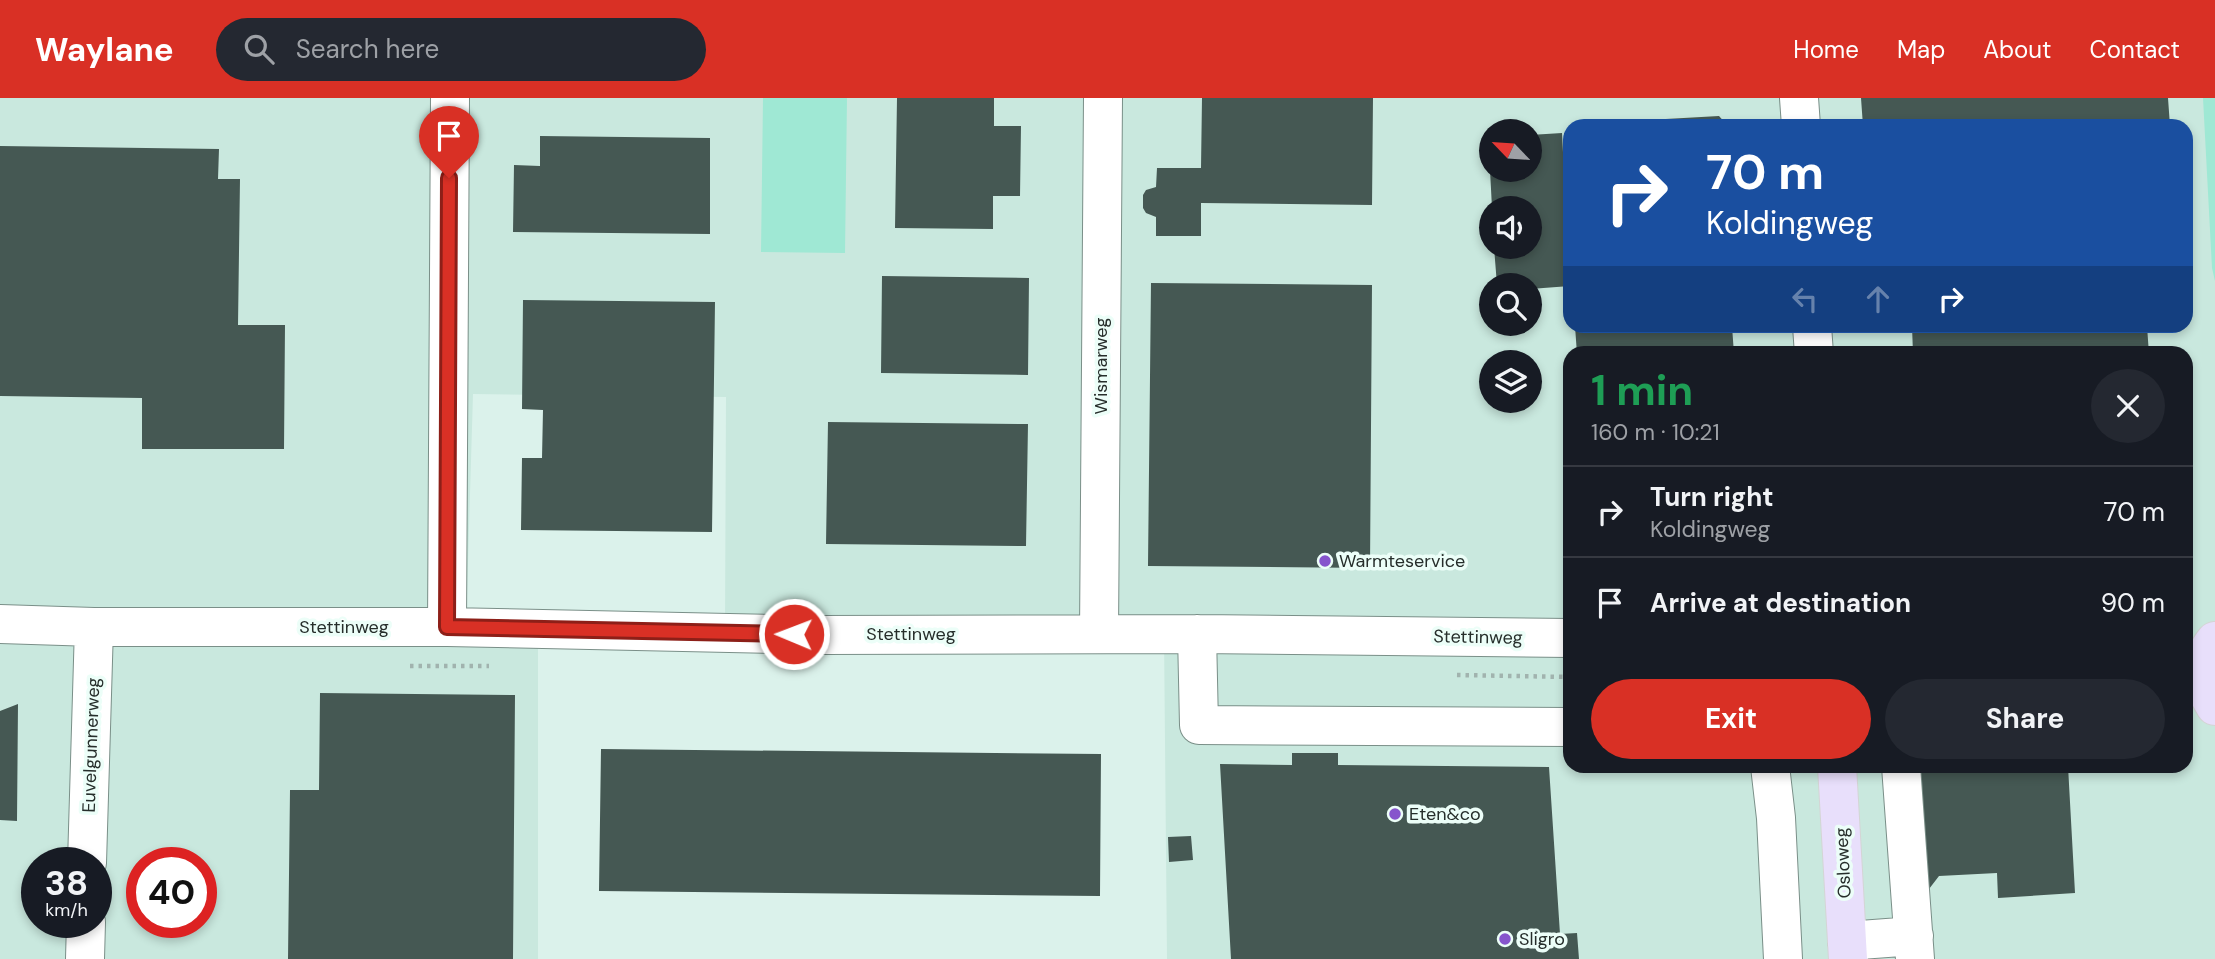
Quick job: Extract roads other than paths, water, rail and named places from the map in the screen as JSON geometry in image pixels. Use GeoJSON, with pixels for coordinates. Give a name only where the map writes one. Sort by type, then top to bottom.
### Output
{"type":"FeatureCollection","features":[{"type":"Feature","properties":{"kind":"main road","name":"Osloweg"},"geometry":{"type":"LineString","coordinates":[[1837,773],[1848,950]]}},
{"type":"Feature","properties":{"kind":"street"},"geometry":{"type":"LineString","coordinates":[[447,627],[450,98]]}},
{"type":"Feature","properties":{"kind":"street","name":"Wismarweg"},"geometry":{"type":"LineString","coordinates":[[1100,634],[1103,98]]}},
{"type":"Feature","properties":{"kind":"street"},"geometry":{"type":"LineString","coordinates":[[1799,98],[1800,119]]}},
{"type":"Feature","properties":{"kind":"street","name":"Stettinweg"},"geometry":{"type":"LineString","coordinates":[[0,624],[447,627],[821,635],[1197,634],[1563,638]]}},
{"type":"Feature","properties":{"kind":"street","name":"Euvelgunnerweg"},"geometry":{"type":"LineString","coordinates":[[88,847],[94,626]]}},
{"type":"Feature","properties":{"kind":"street"},"geometry":{"type":"LineString","coordinates":[[1197,634],[1199,725],[1563,727]]}},
{"type":"Feature","properties":{"kind":"street"},"geometry":{"type":"LineString","coordinates":[[1771,773],[1776,818],[1783,959]]}},
{"type":"Feature","properties":{"kind":"street"},"geometry":{"type":"LineString","coordinates":[[1848,950],[1914,948],[1902,773]]}},
{"type":"Feature","properties":{"kind":"street"},"geometry":{"type":"LineString","coordinates":[[85,959],[86,938]]}},
{"type":"Feature","properties":{"kind":"place","name":"Warmteservice"},"geometry":{"type":"Point","coordinates":[1325,561]}},
{"type":"Feature","properties":{"kind":"place","name":"Eten&co"},"geometry":{"type":"Point","coordinates":[1395,814]}},
{"type":"Feature","properties":{"kind":"place","name":"Sligro"},"geometry":{"type":"Point","coordinates":[1505,939]}}]}
